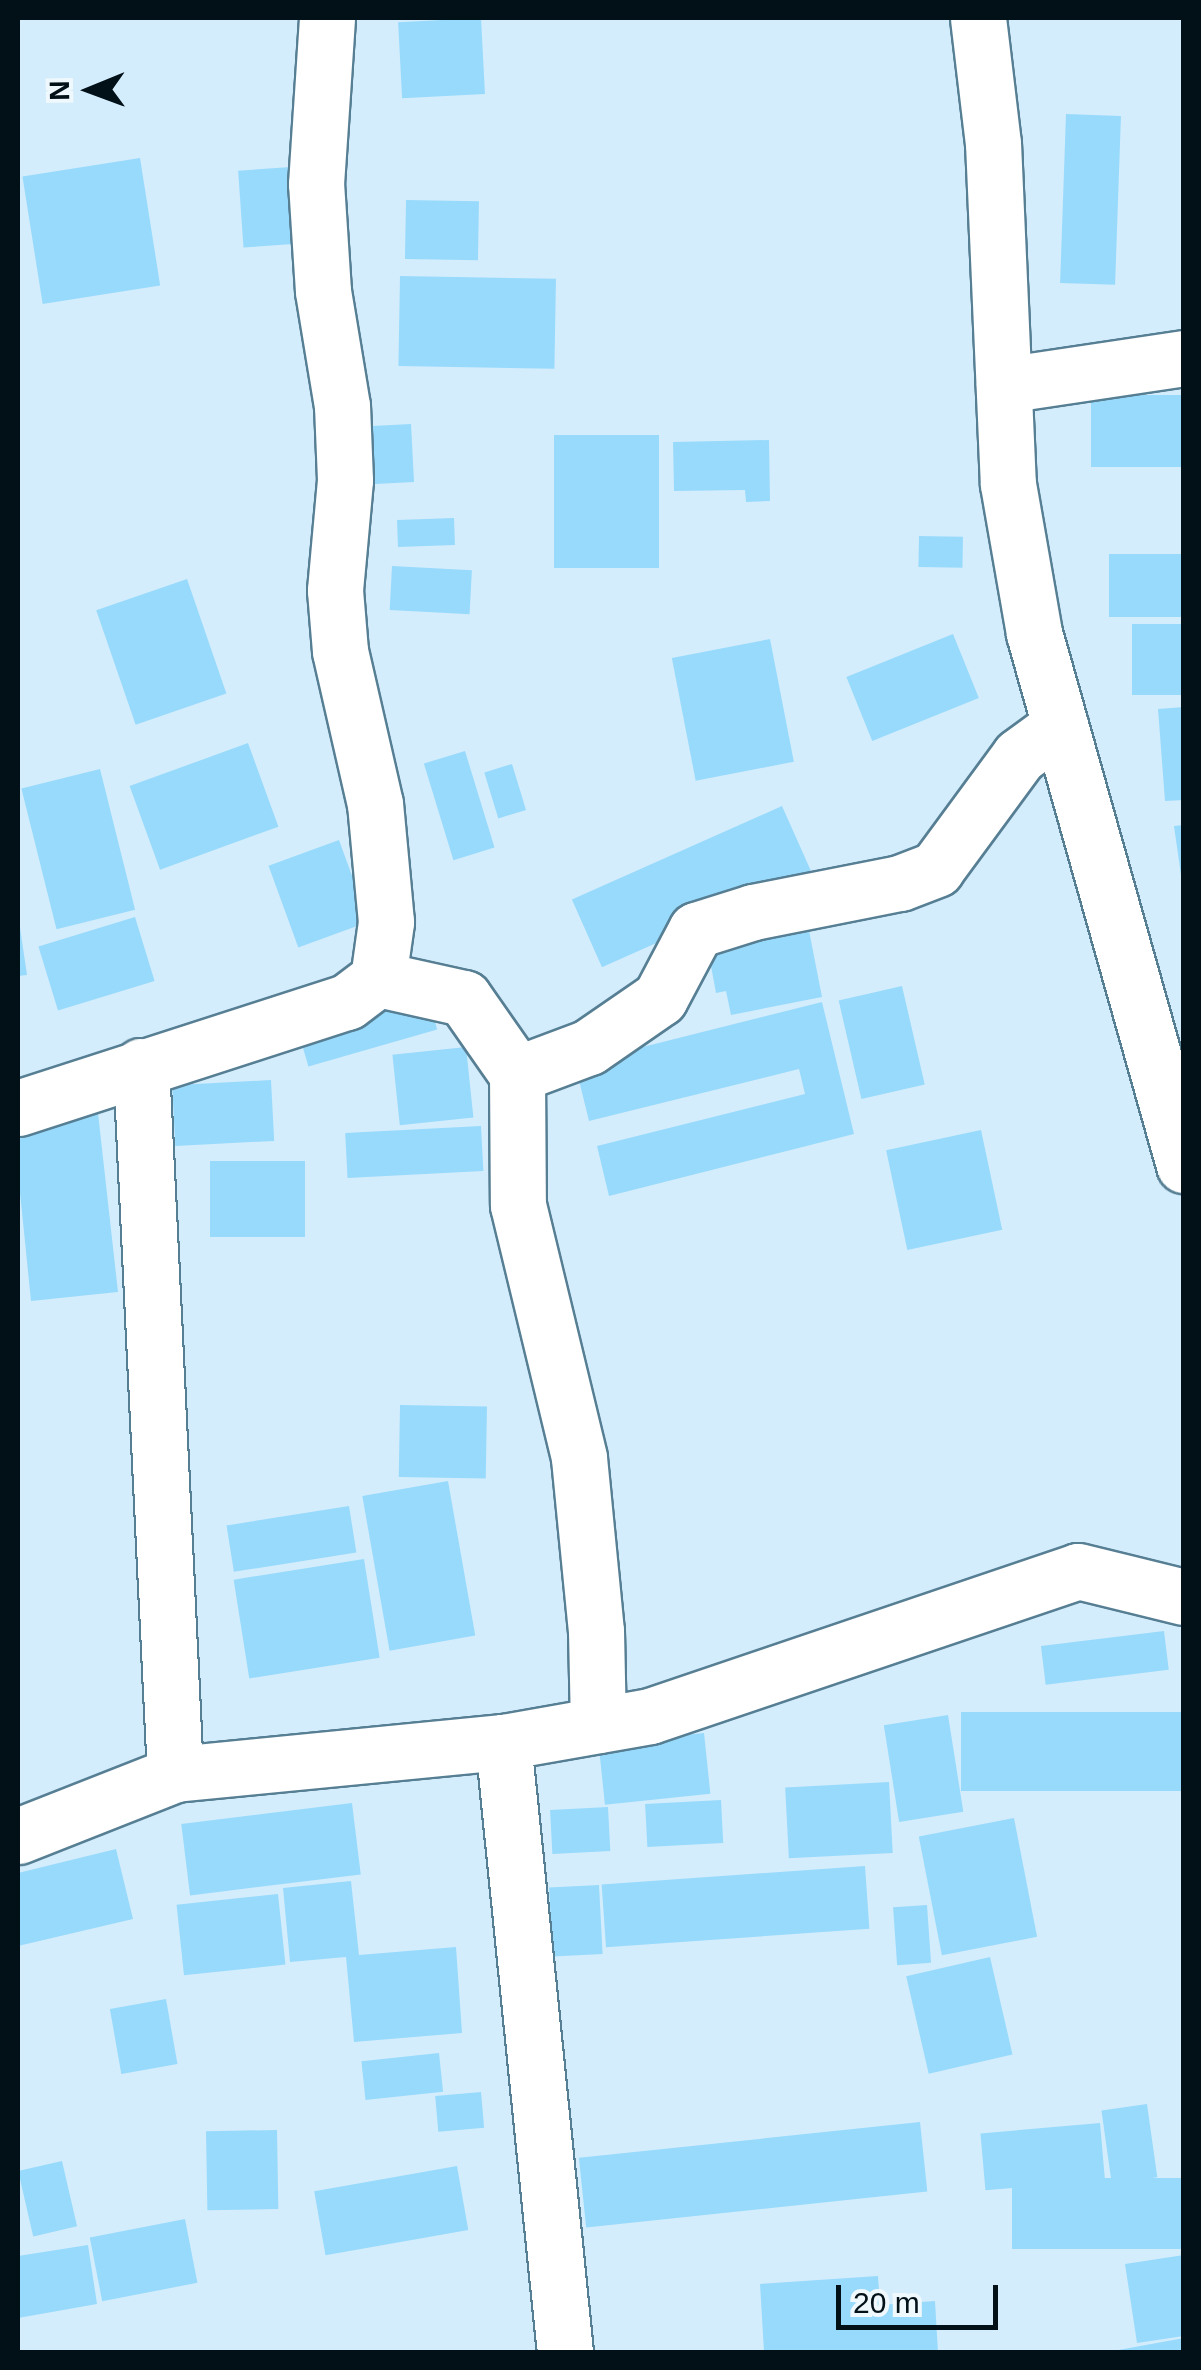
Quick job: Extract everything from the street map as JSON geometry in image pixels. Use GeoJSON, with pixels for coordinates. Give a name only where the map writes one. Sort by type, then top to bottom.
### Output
{"type":"FeatureCollection","features":[{"type":"Feature","properties":{"kind":"street"},"geometry":{"type":"LineString","coordinates":[[18,1108],[347,1002],[378,980],[386,922],[376,804],[340,651],[335,590],[345,480],[322,291],[316,184],[327,18]]}},
{"type":"Feature","properties":{"kind":"street"},"geometry":{"type":"LineString","coordinates":[[978,18],[993,143],[1008,484],[1034,633],[1184,1165]]}},
{"type":"Feature","properties":{"kind":"street"},"geometry":{"type":"LineString","coordinates":[[1004,385],[1184,358]]}},
{"type":"Feature","properties":{"kind":"street"},"geometry":{"type":"LineString","coordinates":[[517,1074],[589,1046],[660,998],[696,930],[753,912],[900,883],[936,869],[1019,756],[1060,726]]}},
{"type":"Feature","properties":{"kind":"street"},"geometry":{"type":"LineString","coordinates":[[378,980],[464,998],[517,1074],[518,1205],[579,1458],[596,1631],[598,1725]]}},
{"type":"Feature","properties":{"kind":"street"},"geometry":{"type":"LineString","coordinates":[[141,1066],[175,1774]]}},
{"type":"Feature","properties":{"kind":"street"},"geometry":{"type":"LineString","coordinates":[[18,1836],[175,1774],[503,1742],[650,1716],[1078,1571],[1184,1597]]}},
{"type":"Feature","properties":{"kind":"street"},"geometry":{"type":"LineString","coordinates":[[503,1742],[565,2352]]}},
{"type":"Feature","properties":{"kind":"building"},"geometry":{"type":"Polygon","coordinates":[[[481,18],[485,94],[402,98],[398,22],[481,18]]]}},
{"type":"Feature","properties":{"kind":"building"},"geometry":{"type":"Polygon","coordinates":[[[1066,114],[1121,116],[1115,285],[1060,283],[1066,114]]]}},
{"type":"Feature","properties":{"kind":"building"},"geometry":{"type":"Polygon","coordinates":[[[140,158],[160,285],[43,304],[22,177],[140,158]]]}},
{"type":"Feature","properties":{"kind":"building"},"geometry":{"type":"Polygon","coordinates":[[[291,167],[296,244],[244,248],[238,171],[291,167]]]}},
{"type":"Feature","properties":{"kind":"building"},"geometry":{"type":"Polygon","coordinates":[[[406,200],[479,201],[478,260],[405,259],[406,200]]]}},
{"type":"Feature","properties":{"kind":"building"},"geometry":{"type":"Polygon","coordinates":[[[400,276],[556,279],[554,369],[398,366],[400,276]]]}},
{"type":"Feature","properties":{"kind":"building"},"geometry":{"type":"Polygon","coordinates":[[[1091,395],[1184,395],[1184,467],[1091,467],[1091,395]]]}},
{"type":"Feature","properties":{"kind":"building"},"geometry":{"type":"Polygon","coordinates":[[[411,424],[414,482],[370,484],[367,426],[411,424]]]}},
{"type":"Feature","properties":{"kind":"building"},"geometry":{"type":"Polygon","coordinates":[[[554,435],[659,435],[659,568],[554,568],[554,435]]]}},
{"type":"Feature","properties":{"kind":"building"},"geometry":{"type":"Polygon","coordinates":[[[769,440],[770,501],[746,502],[745,490],[674,491],[673,442],[769,440]]]}},
{"type":"Feature","properties":{"kind":"building"},"geometry":{"type":"Polygon","coordinates":[[[454,518],[455,545],[398,547],[397,520],[454,518]]]}},
{"type":"Feature","properties":{"kind":"building"},"geometry":{"type":"Polygon","coordinates":[[[919,536],[963,537],[962,568],[918,567],[919,536]]]}},
{"type":"Feature","properties":{"kind":"building"},"geometry":{"type":"Polygon","coordinates":[[[1109,554],[1184,554],[1184,617],[1109,617],[1109,554]]]}},
{"type":"Feature","properties":{"kind":"building"},"geometry":{"type":"Polygon","coordinates":[[[392,566],[472,570],[470,614],[390,610],[392,566]]]}},
{"type":"Feature","properties":{"kind":"building"},"geometry":{"type":"Polygon","coordinates":[[[187,579],[226,693],[136,725],[96,610],[187,579]]]}},
{"type":"Feature","properties":{"kind":"building"},"geometry":{"type":"Polygon","coordinates":[[[1132,624],[1184,624],[1184,695],[1132,695],[1132,624]]]}},
{"type":"Feature","properties":{"kind":"building"},"geometry":{"type":"Polygon","coordinates":[[[953,634],[979,698],[872,741],[846,677],[953,634]]]}},
{"type":"Feature","properties":{"kind":"building"},"geometry":{"type":"Polygon","coordinates":[[[770,639],[794,762],[696,781],[672,658],[770,639]]]}},
{"type":"Feature","properties":{"kind":"building"},"geometry":{"type":"Polygon","coordinates":[[[1184,707],[1184,800],[1165,801],[1158,709],[1184,707]]]}},
{"type":"Feature","properties":{"kind":"building"},"geometry":{"type":"Polygon","coordinates":[[[248,743],[278,827],[160,870],[130,786],[248,743]]]}},
{"type":"Feature","properties":{"kind":"building"},"geometry":{"type":"Polygon","coordinates":[[[465,751],[495,848],[453,860],[424,764],[465,751]]]}},
{"type":"Feature","properties":{"kind":"building"},"geometry":{"type":"Polygon","coordinates":[[[512,764],[526,810],[498,818],[484,772],[512,764]]]}},
{"type":"Feature","properties":{"kind":"building"},"geometry":{"type":"Polygon","coordinates":[[[100,769],[135,910],[56,929],[21,789],[100,769]]]}},
{"type":"Feature","properties":{"kind":"building"},"geometry":{"type":"Polygon","coordinates":[[[782,806],[812,874],[602,967],[572,900],[782,806]]]}},
{"type":"Feature","properties":{"kind":"building"},"geometry":{"type":"Polygon","coordinates":[[[1184,825],[1184,875],[1181,875],[1174,826],[1184,825]]]}},
{"type":"Feature","properties":{"kind":"building"},"geometry":{"type":"Polygon","coordinates":[[[339,840],[369,922],[298,947],[269,866],[339,840]]]}},
{"type":"Feature","properties":{"kind":"building"},"geometry":{"type":"Polygon","coordinates":[[[805,910],[822,997],[731,1015],[726,991],[716,993],[708,950],[805,910]]]}},
{"type":"Feature","properties":{"kind":"building"},"geometry":{"type":"Polygon","coordinates":[[[18,914],[27,975],[18,976],[18,914]]]}},
{"type":"Feature","properties":{"kind":"building"},"geometry":{"type":"Polygon","coordinates":[[[135,917],[155,981],[58,1011],[38,947],[135,917]]]}},
{"type":"Feature","properties":{"kind":"building"},"geometry":{"type":"Polygon","coordinates":[[[902,986],[925,1084],[861,1099],[839,1001],[902,986]]]}},
{"type":"Feature","properties":{"kind":"building"},"geometry":{"type":"Polygon","coordinates":[[[427,994],[437,1030],[308,1067],[298,1031],[427,994]]]}},
{"type":"Feature","properties":{"kind":"building"},"geometry":{"type":"Polygon","coordinates":[[[822,1002],[854,1134],[609,1196],[597,1146],[805,1094],[799,1069],[589,1121],[575,1064],[822,1002]]]}},
{"type":"Feature","properties":{"kind":"building"},"geometry":{"type":"Polygon","coordinates":[[[466,1047],[473,1118],[400,1125],[392,1055],[466,1047]]]}},
{"type":"Feature","properties":{"kind":"building"},"geometry":{"type":"Polygon","coordinates":[[[271,1080],[274,1141],[175,1146],[172,1085],[271,1080]]]}},
{"type":"Feature","properties":{"kind":"building"},"geometry":{"type":"Polygon","coordinates":[[[98,1113],[118,1292],[31,1301],[18,1173],[18,1122],[98,1113]]]}},
{"type":"Feature","properties":{"kind":"building"},"geometry":{"type":"Polygon","coordinates":[[[481,1126],[483,1171],[348,1178],[345,1133],[481,1126]]]}},
{"type":"Feature","properties":{"kind":"building"},"geometry":{"type":"Polygon","coordinates":[[[981,1130],[1002,1230],[907,1250],[886,1150],[981,1130]]]}},
{"type":"Feature","properties":{"kind":"building"},"geometry":{"type":"Polygon","coordinates":[[[210,1161],[305,1161],[305,1237],[210,1237],[210,1161]]]}},
{"type":"Feature","properties":{"kind":"building"},"geometry":{"type":"Polygon","coordinates":[[[400,1405],[487,1407],[486,1479],[399,1477],[400,1405]]]}},
{"type":"Feature","properties":{"kind":"building"},"geometry":{"type":"Polygon","coordinates":[[[448,1481],[475,1636],[390,1651],[362,1496],[448,1481]]]}},
{"type":"Feature","properties":{"kind":"building"},"geometry":{"type":"Polygon","coordinates":[[[349,1506],[356,1552],[234,1572],[227,1525],[349,1506]]]}},
{"type":"Feature","properties":{"kind":"building"},"geometry":{"type":"Polygon","coordinates":[[[364,1559],[380,1658],[249,1678],[234,1580],[364,1559]]]}},
{"type":"Feature","properties":{"kind":"building"},"geometry":{"type":"Polygon","coordinates":[[[1164,1631],[1169,1670],[1046,1685],[1041,1646],[1164,1631]]]}},
{"type":"Feature","properties":{"kind":"building"},"geometry":{"type":"Polygon","coordinates":[[[961,1712],[1184,1712],[1184,1791],[961,1791],[961,1712]]]}},
{"type":"Feature","properties":{"kind":"building"},"geometry":{"type":"Polygon","coordinates":[[[948,1715],[963,1812],[899,1822],[884,1725],[948,1715]]]}},
{"type":"Feature","properties":{"kind":"building"},"geometry":{"type":"Polygon","coordinates":[[[704,1733],[710,1794],[605,1805],[599,1744],[704,1733]]]}},
{"type":"Feature","properties":{"kind":"building"},"geometry":{"type":"Polygon","coordinates":[[[889,1782],[893,1853],[789,1858],[785,1787],[889,1782]]]}},
{"type":"Feature","properties":{"kind":"building"},"geometry":{"type":"Polygon","coordinates":[[[721,1800],[723,1843],[647,1847],[645,1804],[721,1800]]]}},
{"type":"Feature","properties":{"kind":"building"},"geometry":{"type":"Polygon","coordinates":[[[352,1803],[361,1874],[190,1895],[181,1824],[352,1803]]]}},
{"type":"Feature","properties":{"kind":"building"},"geometry":{"type":"Polygon","coordinates":[[[608,1807],[610,1851],[552,1854],[550,1810],[608,1807]]]}},
{"type":"Feature","properties":{"kind":"building"},"geometry":{"type":"Polygon","coordinates":[[[1014,1818],[1037,1937],[942,1955],[919,1837],[1014,1818]]]}},
{"type":"Feature","properties":{"kind":"building"},"geometry":{"type":"Polygon","coordinates":[[[116,1849],[133,1919],[18,1946],[18,1873],[116,1849]]]}},
{"type":"Feature","properties":{"kind":"building"},"geometry":{"type":"Polygon","coordinates":[[[865,1866],[869,1929],[606,1947],[602,1884],[865,1866]]]}},
{"type":"Feature","properties":{"kind":"building"},"geometry":{"type":"Polygon","coordinates":[[[351,1881],[359,1955],[456,1947],[462,2033],[354,2042],[346,1957],[290,1962],[283,1888],[351,1881]]]}},
{"type":"Feature","properties":{"kind":"building"},"geometry":{"type":"Polygon","coordinates":[[[599,1885],[603,1954],[553,1957],[549,1888],[599,1885]]]}},
{"type":"Feature","properties":{"kind":"building"},"geometry":{"type":"Polygon","coordinates":[[[278,1894],[285,1965],[184,1975],[177,1905],[278,1894]]]}},
{"type":"Feature","properties":{"kind":"building"},"geometry":{"type":"Polygon","coordinates":[[[927,1905],[931,1963],[897,1965],[893,1907],[927,1905]]]}},
{"type":"Feature","properties":{"kind":"building"},"geometry":{"type":"Polygon","coordinates":[[[990,1957],[1012,2054],[929,2074],[906,1976],[990,1957]]]}},
{"type":"Feature","properties":{"kind":"building"},"geometry":{"type":"Polygon","coordinates":[[[166,1999],[177,2064],[121,2074],[110,2009],[166,1999]]]}},
{"type":"Feature","properties":{"kind":"building"},"geometry":{"type":"Polygon","coordinates":[[[439,2053],[443,2092],[366,2100],[361,2061],[439,2053]]]}},
{"type":"Feature","properties":{"kind":"building"},"geometry":{"type":"Polygon","coordinates":[[[481,2092],[484,2128],[438,2132],[435,2096],[481,2092]]]}},
{"type":"Feature","properties":{"kind":"building"},"geometry":{"type":"Polygon","coordinates":[[[1147,2104],[1157,2177],[1112,2184],[1101,2110],[1147,2104]]]}},
{"type":"Feature","properties":{"kind":"building"},"geometry":{"type":"Polygon","coordinates":[[[920,2122],[927,2192],[586,2227],[579,2158],[920,2122]]]}},
{"type":"Feature","properties":{"kind":"building"},"geometry":{"type":"Polygon","coordinates":[[[1100,2123],[1105,2180],[985,2190],[980,2133],[1100,2123]]]}},
{"type":"Feature","properties":{"kind":"building"},"geometry":{"type":"Polygon","coordinates":[[[277,2130],[278,2209],[207,2210],[206,2131],[277,2130]]]}},
{"type":"Feature","properties":{"kind":"building"},"geometry":{"type":"Polygon","coordinates":[[[62,2161],[77,2226],[33,2236],[18,2171],[62,2161]]]}},
{"type":"Feature","properties":{"kind":"building"},"geometry":{"type":"Polygon","coordinates":[[[457,2166],[468,2230],[325,2255],[314,2191],[457,2166]]]}},
{"type":"Feature","properties":{"kind":"building"},"geometry":{"type":"Polygon","coordinates":[[[1012,2178],[1184,2178],[1184,2249],[1012,2249],[1012,2178]]]}},
{"type":"Feature","properties":{"kind":"building"},"geometry":{"type":"Polygon","coordinates":[[[185,2219],[197,2283],[102,2301],[90,2238],[185,2219]]]}},
{"type":"Feature","properties":{"kind":"building"},"geometry":{"type":"Polygon","coordinates":[[[88,2245],[97,2304],[18,2318],[18,2256],[88,2245]]]}},
{"type":"Feature","properties":{"kind":"building"},"geometry":{"type":"Polygon","coordinates":[[[1184,2255],[1184,2336],[1137,2343],[1125,2264],[1184,2255]]]}},
{"type":"Feature","properties":{"kind":"building"},"geometry":{"type":"Polygon","coordinates":[[[878,2276],[880,2305],[935,2301],[938,2352],[764,2352],[760,2284],[878,2276]]]}},
{"type":"Feature","properties":{"kind":"building"},"geometry":{"type":"Polygon","coordinates":[[[1184,2338],[1184,2352],[1113,2352],[1113,2351],[1184,2338]]]}}]}
